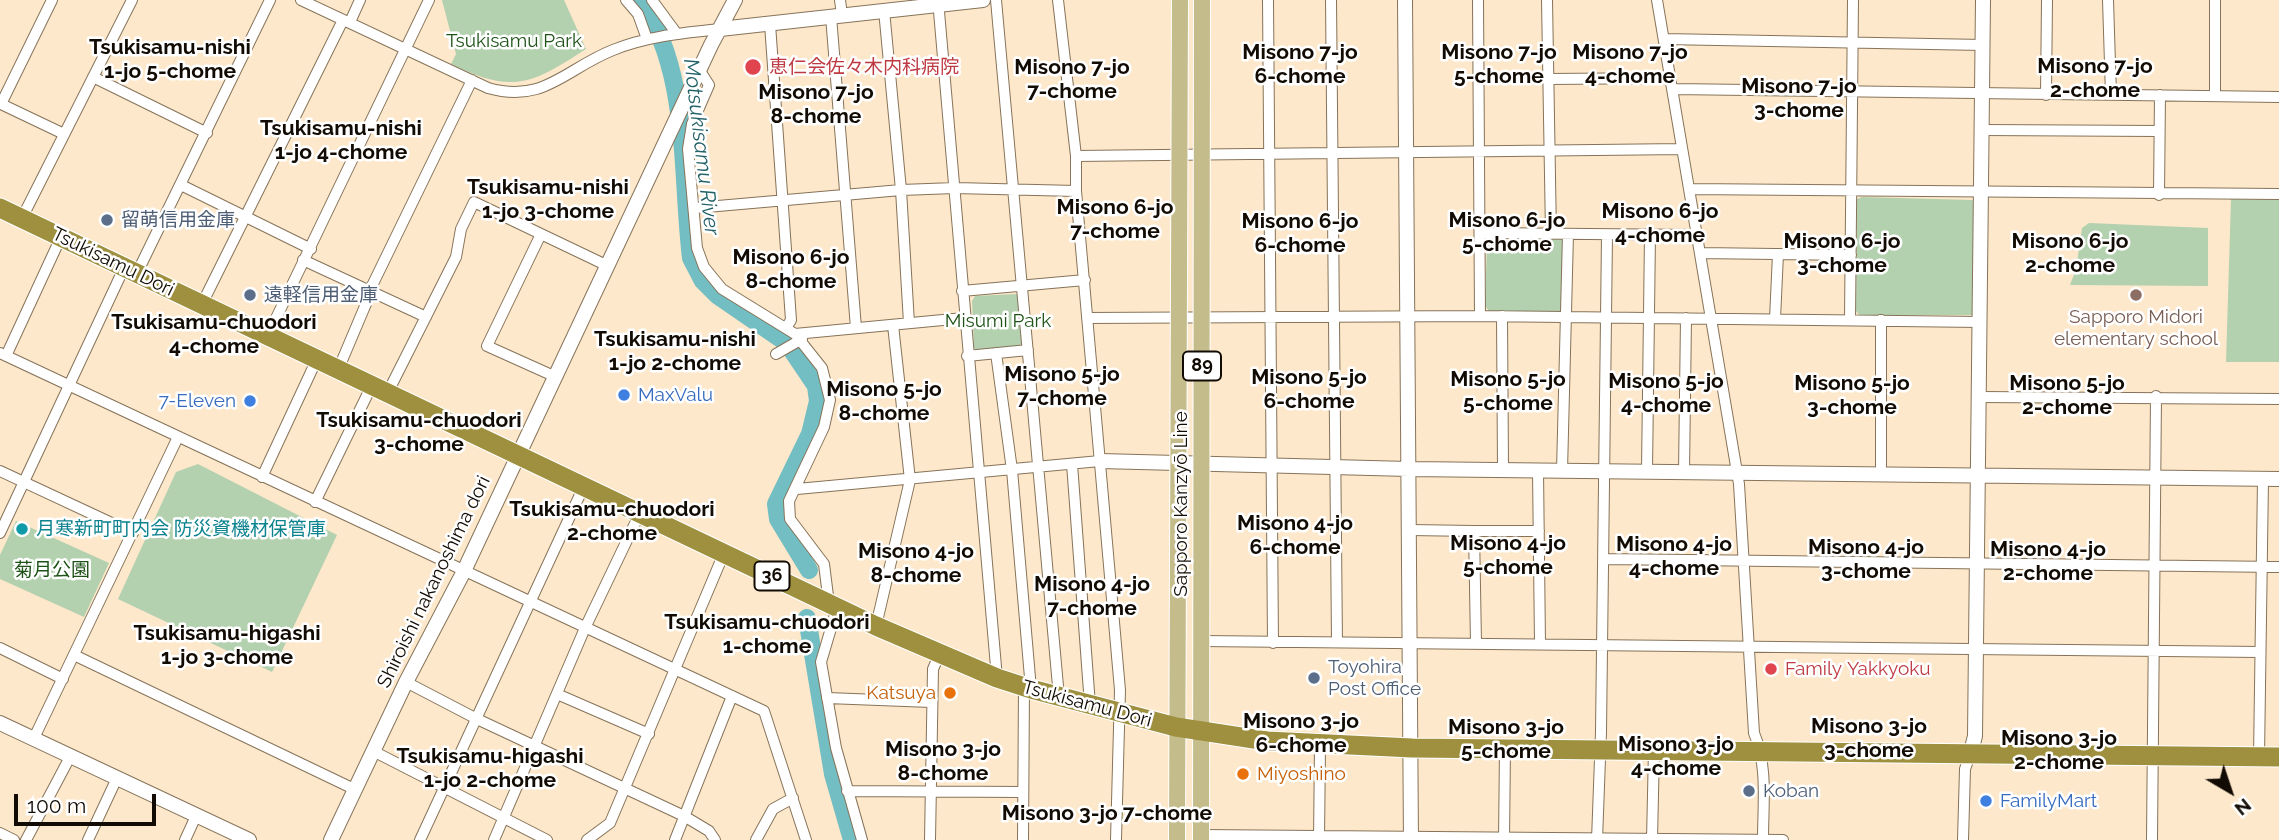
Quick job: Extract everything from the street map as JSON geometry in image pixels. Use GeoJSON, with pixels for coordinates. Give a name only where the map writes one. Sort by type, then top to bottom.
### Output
{"type":"FeatureCollection","features":[{"type":"Feature","properties":{"kind":"highway","name":"Tsukisamu Dori"},"geometry":{"type":"LineString","coordinates":[[0,208],[876,626],[997,678],[1176,727],[1267,741],[1412,748],[2279,757]]}},
{"type":"Feature","properties":{"kind":"main road","name":"Sapporo Kanzyō Line"},"geometry":{"type":"LineString","coordinates":[[1177,840],[1180,0]]}},
{"type":"Feature","properties":{"kind":"main road","name":"Sapporo Kanzyō Line"},"geometry":{"type":"LineString","coordinates":[[1200,837],[1203,464],[1202,0]]}},
{"type":"Feature","properties":{"kind":"street"},"geometry":{"type":"LineString","coordinates":[[52,0],[1,104],[64,134]]}},
{"type":"Feature","properties":{"kind":"street"},"geometry":{"type":"LineString","coordinates":[[22,218],[132,0]]}},
{"type":"Feature","properties":{"kind":"street"},"geometry":{"type":"LineString","coordinates":[[0,533],[69,386],[131,270],[181,186],[270,0]]}},
{"type":"Feature","properties":{"kind":"street"},"geometry":{"type":"LineString","coordinates":[[302,0],[407,47],[472,80],[510,94],[531,92],[611,50],[650,39],[770,24],[838,10],[884,10],[983,0]]}},
{"type":"Feature","properties":{"kind":"street"},"geometry":{"type":"LineString","coordinates":[[202,304],[360,0]]}},
{"type":"Feature","properties":{"kind":"street"},"geometry":{"type":"LineString","coordinates":[[268,335],[429,0]]}},
{"type":"Feature","properties":{"kind":"street"},"geometry":{"type":"LineString","coordinates":[[626,0],[638,13],[650,39]]}},
{"type":"Feature","properties":{"kind":"street"},"geometry":{"type":"LineString","coordinates":[[652,0],[671,35]]}},
{"type":"Feature","properties":{"kind":"street","name":"Shiroishi nakanoshima dori"},"geometry":{"type":"LineString","coordinates":[[331,840],[406,682],[463,573],[735,0]]}},
{"type":"Feature","properties":{"kind":"street"},"geometry":{"type":"LineString","coordinates":[[996,0],[1059,697]]}},
{"type":"Feature","properties":{"kind":"street"},"geometry":{"type":"LineString","coordinates":[[1058,0],[1076,156],[1076,191],[1120,690],[1116,840]]}},
{"type":"Feature","properties":{"kind":"street"},"geometry":{"type":"LineString","coordinates":[[1268,0],[1273,643]]}},
{"type":"Feature","properties":{"kind":"street"},"geometry":{"type":"LineString","coordinates":[[1331,0],[1337,642]]}},
{"type":"Feature","properties":{"kind":"street"},"geometry":{"type":"LineString","coordinates":[[1405,0],[1411,839]]}},
{"type":"Feature","properties":{"kind":"street"},"geometry":{"type":"LineString","coordinates":[[1478,0],[1482,233],[1480,316]]}},
{"type":"Feature","properties":{"kind":"street"},"geometry":{"type":"LineString","coordinates":[[1548,0],[1551,234]]}},
{"type":"Feature","properties":{"kind":"street"},"geometry":{"type":"LineString","coordinates":[[1657,0],[1737,472],[1754,733],[1761,750],[1763,840]]}},
{"type":"Feature","properties":{"kind":"street"},"geometry":{"type":"LineString","coordinates":[[1850,320],[1853,0]]}},
{"type":"Feature","properties":{"kind":"street"},"geometry":{"type":"LineString","coordinates":[[1964,840],[1965,769],[1975,736],[1983,0]]}},
{"type":"Feature","properties":{"kind":"street"},"geometry":{"type":"LineString","coordinates":[[2046,95],[2047,0]]}},
{"type":"Feature","properties":{"kind":"street"},"geometry":{"type":"LineString","coordinates":[[2108,0],[2111,95]]}},
{"type":"Feature","properties":{"kind":"street"},"geometry":{"type":"LineString","coordinates":[[2215,0],[2215,96]]}},
{"type":"Feature","properties":{"kind":"street"},"geometry":{"type":"LineString","coordinates":[[939,3],[967,356],[997,678]]}},
{"type":"Feature","properties":{"kind":"street"},"geometry":{"type":"LineString","coordinates":[[838,10],[845,194],[856,328]]}},
{"type":"Feature","properties":{"kind":"street"},"geometry":{"type":"LineString","coordinates":[[884,10],[901,190],[909,323]]}},
{"type":"Feature","properties":{"kind":"street"},"geometry":{"type":"LineString","coordinates":[[770,24],[794,336]]}},
{"type":"Feature","properties":{"kind":"street"},"geometry":{"type":"LineString","coordinates":[[1664,39],[1983,45]]}},
{"type":"Feature","properties":{"kind":"street"},"geometry":{"type":"LineString","coordinates":[[700,71],[709,85],[692,124],[688,149],[697,248],[704,267],[722,289],[794,336],[821,368],[830,400],[824,427],[797,489],[789,501],[790,519],[824,564],[833,606],[821,662],[847,791],[862,840]]}},
{"type":"Feature","properties":{"kind":"street"},"geometry":{"type":"LineString","coordinates":[[93,77],[207,133]]}},
{"type":"Feature","properties":{"kind":"street"},"geometry":{"type":"LineString","coordinates":[[1548,79],[1852,91],[2279,97]]}},
{"type":"Feature","properties":{"kind":"street"},"geometry":{"type":"LineString","coordinates":[[338,370],[370,292],[472,80]]}},
{"type":"Feature","properties":{"kind":"street"},"geometry":{"type":"LineString","coordinates":[[2159,195],[2160,95]]}},
{"type":"Feature","properties":{"kind":"street"},"geometry":{"type":"LineString","coordinates":[[1982,130],[2159,131]]}},
{"type":"Feature","properties":{"kind":"street"},"geometry":{"type":"LineString","coordinates":[[1076,156],[1682,149]]}},
{"type":"Feature","properties":{"kind":"street"},"geometry":{"type":"LineString","coordinates":[[181,186],[311,249]]}},
{"type":"Feature","properties":{"kind":"street"},"geometry":{"type":"LineString","coordinates":[[695,208],[901,190],[955,188],[1076,191]]}},
{"type":"Feature","properties":{"kind":"street"},"geometry":{"type":"LineString","coordinates":[[1689,189],[2279,194]]}},
{"type":"Feature","properties":{"kind":"street"},"geometry":{"type":"LineString","coordinates":[[315,502],[380,389],[426,317],[456,257],[461,229],[474,202],[608,266]]}},
{"type":"Feature","properties":{"kind":"street"},"geometry":{"type":"LineString","coordinates":[[1482,233],[1696,235]]}},
{"type":"Feature","properties":{"kind":"street"},"geometry":{"type":"LineString","coordinates":[[541,234],[487,346],[556,377]]}},
{"type":"Feature","properties":{"kind":"street"},"geometry":{"type":"LineString","coordinates":[[1562,471],[1568,234]]}},
{"type":"Feature","properties":{"kind":"street"},"geometry":{"type":"LineString","coordinates":[[1597,840],[1604,559],[1607,235]]}},
{"type":"Feature","properties":{"kind":"street"},"geometry":{"type":"LineString","coordinates":[[1647,471],[1650,235]]}},
{"type":"Feature","properties":{"kind":"street"},"geometry":{"type":"LineString","coordinates":[[61,237],[3,354],[463,573],[764,711],[806,840]]}},
{"type":"Feature","properties":{"kind":"street"},"geometry":{"type":"LineString","coordinates":[[1700,253],[1851,255]]}},
{"type":"Feature","properties":{"kind":"street"},"geometry":{"type":"LineString","coordinates":[[1775,319],[1777,254]]}},
{"type":"Feature","properties":{"kind":"street"},"geometry":{"type":"LineString","coordinates":[[303,260],[426,317]]}},
{"type":"Feature","properties":{"kind":"street"},"geometry":{"type":"LineString","coordinates":[[962,291],[1085,280]]}},
{"type":"Feature","properties":{"kind":"street"},"geometry":{"type":"LineString","coordinates":[[1087,318],[1408,315],[1980,322]]}},
{"type":"Feature","properties":{"kind":"street"},"geometry":{"type":"LineString","coordinates":[[1502,316],[1503,469]]}},
{"type":"Feature","properties":{"kind":"street"},"geometry":{"type":"LineString","coordinates":[[776,354],[794,336],[964,318]]}},
{"type":"Feature","properties":{"kind":"street"},"geometry":{"type":"LineString","coordinates":[[1684,472],[1686,318]]}},
{"type":"Feature","properties":{"kind":"street"},"geometry":{"type":"LineString","coordinates":[[1881,320],[1881,474]]}},
{"type":"Feature","properties":{"kind":"street"},"geometry":{"type":"LineString","coordinates":[[876,626],[910,480],[893,325]]}},
{"type":"Feature","properties":{"kind":"street"},"geometry":{"type":"LineString","coordinates":[[967,356],[1028,350]]}},
{"type":"Feature","properties":{"kind":"street"},"geometry":{"type":"LineString","coordinates":[[996,353],[1012,470],[1027,688],[1023,840]]}},
{"type":"Feature","properties":{"kind":"street"},"geometry":{"type":"LineString","coordinates":[[262,477],[317,359]]}},
{"type":"Feature","properties":{"kind":"street"},"geometry":{"type":"LineString","coordinates":[[1979,397],[2156,396],[2279,399]]}},
{"type":"Feature","properties":{"kind":"street"},"geometry":{"type":"LineString","coordinates":[[2152,840],[2156,396]]}},
{"type":"Feature","properties":{"kind":"street"},"geometry":{"type":"LineString","coordinates":[[34,738],[178,437]]}},
{"type":"Feature","properties":{"kind":"street"},"geometry":{"type":"LineString","coordinates":[[797,489],[1100,461],[1409,469],[2279,479]]}},
{"type":"Feature","properties":{"kind":"street"},"geometry":{"type":"LineString","coordinates":[[1072,464],[1090,705]]}},
{"type":"Feature","properties":{"kind":"street"},"geometry":{"type":"LineString","coordinates":[[1538,470],[1540,644]]}},
{"type":"Feature","properties":{"kind":"street"},"geometry":{"type":"LineString","coordinates":[[0,471],[133,533]]}},
{"type":"Feature","properties":{"kind":"street"},"geometry":{"type":"LineString","coordinates":[[2259,757],[2263,479]]}},
{"type":"Feature","properties":{"kind":"street"},"geometry":{"type":"LineString","coordinates":[[420,840],[584,486]]}},
{"type":"Feature","properties":{"kind":"street"},"geometry":{"type":"LineString","coordinates":[[494,840],[585,628],[640,513]]}},
{"type":"Feature","properties":{"kind":"street"},"geometry":{"type":"LineString","coordinates":[[1410,530],[1539,531]]}},
{"type":"Feature","properties":{"kind":"street"},"geometry":{"type":"LineString","coordinates":[[1474,531],[1476,643]]}},
{"type":"Feature","properties":{"kind":"street"},"geometry":{"type":"LineString","coordinates":[[587,840],[610,823],[724,553]]}},
{"type":"Feature","properties":{"kind":"street"},"geometry":{"type":"LineString","coordinates":[[1604,559],[1978,561],[2279,567]]}},
{"type":"Feature","properties":{"kind":"street"},"geometry":{"type":"LineString","coordinates":[[1201,641],[2260,652]]}},
{"type":"Feature","properties":{"kind":"street"},"geometry":{"type":"LineString","coordinates":[[0,648],[63,679]]}},
{"type":"Feature","properties":{"kind":"street"},"geometry":{"type":"LineString","coordinates":[[930,840],[931,702],[933,669],[940,653]]}},
{"type":"Feature","properties":{"kind":"street"},"geometry":{"type":"LineString","coordinates":[[74,655],[355,789]]}},
{"type":"Feature","properties":{"kind":"street"},"geometry":{"type":"LineString","coordinates":[[406,682],[477,719],[684,816],[709,831],[715,840]]}},
{"type":"Feature","properties":{"kind":"street"},"geometry":{"type":"LineString","coordinates":[[557,694],[649,734]]}},
{"type":"Feature","properties":{"kind":"street"},"geometry":{"type":"LineString","coordinates":[[675,840],[732,696]]}},
{"type":"Feature","properties":{"kind":"street"},"geometry":{"type":"LineString","coordinates":[[827,698],[931,702]]}},
{"type":"Feature","properties":{"kind":"street"},"geometry":{"type":"LineString","coordinates":[[0,723],[247,840]]}},
{"type":"Feature","properties":{"kind":"street"},"geometry":{"type":"LineString","coordinates":[[1319,838],[1320,745]]}},
{"type":"Feature","properties":{"kind":"street"},"geometry":{"type":"LineString","coordinates":[[1504,840],[1505,748]]}},
{"type":"Feature","properties":{"kind":"street"},"geometry":{"type":"LineString","coordinates":[[1652,839],[1654,749]]}},
{"type":"Feature","properties":{"kind":"street"},"geometry":{"type":"LineString","coordinates":[[373,751],[503,818],[529,836],[547,840]]}},
{"type":"Feature","properties":{"kind":"street"},"geometry":{"type":"LineString","coordinates":[[26,840],[70,757]]}},
{"type":"Feature","properties":{"kind":"street"},"geometry":{"type":"LineString","coordinates":[[88,840],[117,778]]}},
{"type":"Feature","properties":{"kind":"street"},"geometry":{"type":"LineString","coordinates":[[847,791],[1023,792]]}},
{"type":"Feature","properties":{"kind":"street"},"geometry":{"type":"LineString","coordinates":[[756,840],[773,809],[793,798]]}},
{"type":"Feature","properties":{"kind":"street"},"geometry":{"type":"LineString","coordinates":[[185,840],[196,816]]}},
{"type":"Feature","properties":{"kind":"street"},"geometry":{"type":"LineString","coordinates":[[0,833],[14,840]]}},
{"type":"Feature","properties":{"kind":"street"},"geometry":{"type":"LineString","coordinates":[[1200,837],[1783,840]]}},
{"type":"Feature","properties":{"kind":"green space","name":"Tsukisamu Park"},"geometry":{"type":"Polygon","coordinates":[[[442,0],[564,0],[586,49],[550,71],[521,81],[506,82],[472,73],[451,64],[456,54],[442,0]]]}},
{"type":"Feature","properties":{"kind":"green space"},"geometry":{"type":"Polygon","coordinates":[[[1857,199],[1972,200],[1976,203],[1977,307],[1972,315],[1859,315],[1856,311],[1857,199]]]}},
{"type":"Feature","properties":{"kind":"green space"},"geometry":{"type":"Polygon","coordinates":[[[2231,199],[2279,200],[2279,362],[2226,362],[2231,199]]]}},
{"type":"Feature","properties":{"kind":"green space"},"geometry":{"type":"Polygon","coordinates":[[[2089,223],[2208,228],[2208,286],[2070,285],[2076,269],[2082,228],[2089,223]]]}},
{"type":"Feature","properties":{"kind":"green space"},"geometry":{"type":"Polygon","coordinates":[[[1562,239],[1565,243],[1563,308],[1560,311],[1490,312],[1485,306],[1487,243],[1492,240],[1562,239]]]}},
{"type":"Feature","properties":{"kind":"green space","name":"Misumi Park"},"geometry":{"type":"Polygon","coordinates":[[[1017,294],[1021,298],[1023,342],[1018,347],[979,351],[974,348],[972,301],[975,296],[1017,294]]]}},
{"type":"Feature","properties":{"kind":"green space"},"geometry":{"type":"Polygon","coordinates":[[[198,464],[337,535],[272,672],[118,599],[176,472],[198,464]]]}},
{"type":"Feature","properties":{"kind":"green space","name":"菊月公園"},"geometry":{"type":"Polygon","coordinates":[[[16,521],[109,563],[84,617],[0,579],[0,555],[16,521]]]}},
{"type":"Feature","properties":{"kind":"waterway","name":"Motsukisamu River"},"geometry":{"type":"LineString","coordinates":[[639,0],[655,27],[667,57],[675,89],[691,258],[703,281],[717,295],[787,343],[816,386],[818,401],[810,434],[776,504],[778,519],[809,570]]}},
{"type":"Feature","properties":{"kind":"waterway","name":"Motsukisamu River"},"geometry":{"type":"LineString","coordinates":[[807,618],[833,774],[852,840]]}},
{"type":"Feature","properties":{"kind":"place","name":"恵仁会佐々木内科病院"},"geometry":{"type":"Point","coordinates":[753,67]}},
{"type":"Feature","properties":{"kind":"place","name":"留萌信用金庫"},"geometry":{"type":"Point","coordinates":[107,220]}},
{"type":"Feature","properties":{"kind":"place","name":"遠軽信用金庫"},"geometry":{"type":"Point","coordinates":[250,295]}},
{"type":"Feature","properties":{"kind":"place","name":"Sapporo Midori elementary school"},"geometry":{"type":"Point","coordinates":[2136,295]}},
{"type":"Feature","properties":{"kind":"place","name":"MaxValu"},"geometry":{"type":"Point","coordinates":[624,395]}},
{"type":"Feature","properties":{"kind":"place","name":"7-Eleven"},"geometry":{"type":"Point","coordinates":[250,401]}},
{"type":"Feature","properties":{"kind":"place","name":"月寒新町町内会 防災資機材保管庫"},"geometry":{"type":"Point","coordinates":[22,529]}},
{"type":"Feature","properties":{"kind":"place","name":"Family Yakkyoku"},"geometry":{"type":"Point","coordinates":[1771,669]}},
{"type":"Feature","properties":{"kind":"place","name":"Toyohira Post Office"},"geometry":{"type":"Point","coordinates":[1314,678]}},
{"type":"Feature","properties":{"kind":"place","name":"Katsuya"},"geometry":{"type":"Point","coordinates":[950,693]}},
{"type":"Feature","properties":{"kind":"place","name":"Miyoshino"},"geometry":{"type":"Point","coordinates":[1243,774]}},
{"type":"Feature","properties":{"kind":"place","name":"Koban"},"geometry":{"type":"Point","coordinates":[1749,791]}},
{"type":"Feature","properties":{"kind":"place","name":"FamilyMart"},"geometry":{"type":"Point","coordinates":[1986,801]}},
{"type":"Feature","properties":{"kind":"district","name":"Tsukisamu-nishi 1-jo 5-chome"},"geometry":{"type":"Point","coordinates":[170,60]}},
{"type":"Feature","properties":{"kind":"district","name":"Misono 7-jo 6-chome"},"geometry":{"type":"Point","coordinates":[1300,65]}},
{"type":"Feature","properties":{"kind":"district","name":"Misono 7-jo 5-chome"},"geometry":{"type":"Point","coordinates":[1499,65]}},
{"type":"Feature","properties":{"kind":"district","name":"Misono 7-jo 4-chome"},"geometry":{"type":"Point","coordinates":[1630,65]}},
{"type":"Feature","properties":{"kind":"district","name":"Misono 7-jo 2-chome"},"geometry":{"type":"Point","coordinates":[2095,79]}},
{"type":"Feature","properties":{"kind":"district","name":"Misono 7-jo 7-chome"},"geometry":{"type":"Point","coordinates":[1072,80]}},
{"type":"Feature","properties":{"kind":"district","name":"Misono 7-jo 3-chome"},"geometry":{"type":"Point","coordinates":[1799,99]}},
{"type":"Feature","properties":{"kind":"district","name":"Misono 7-jo 8-chome"},"geometry":{"type":"Point","coordinates":[816,105]}},
{"type":"Feature","properties":{"kind":"district","name":"Tsukisamu-nishi 1-jo 4-chome"},"geometry":{"type":"Point","coordinates":[341,141]}},
{"type":"Feature","properties":{"kind":"district","name":"Tsukisamu-nishi 1-jo 3-chome"},"geometry":{"type":"Point","coordinates":[548,200]}},
{"type":"Feature","properties":{"kind":"district","name":"Misono 6-jo 7-chome"},"geometry":{"type":"Point","coordinates":[1115,220]}},
{"type":"Feature","properties":{"kind":"district","name":"Misono 6-jo 4-chome"},"geometry":{"type":"Point","coordinates":[1660,224]}},
{"type":"Feature","properties":{"kind":"district","name":"Misono 6-jo 5-chome"},"geometry":{"type":"Point","coordinates":[1507,233]}},
{"type":"Feature","properties":{"kind":"district","name":"Misono 6-jo 6-chome"},"geometry":{"type":"Point","coordinates":[1300,234]}},
{"type":"Feature","properties":{"kind":"district","name":"Misono 6-jo 3-chome"},"geometry":{"type":"Point","coordinates":[1842,254]}},
{"type":"Feature","properties":{"kind":"district","name":"Misono 6-jo 2-chome"},"geometry":{"type":"Point","coordinates":[2070,254]}},
{"type":"Feature","properties":{"kind":"district","name":"Misono 6-jo 8-chome"},"geometry":{"type":"Point","coordinates":[791,270]}},
{"type":"Feature","properties":{"kind":"district","name":"Tsukisamu-chuodori 4-chome"},"geometry":{"type":"Point","coordinates":[214,335]}},
{"type":"Feature","properties":{"kind":"district","name":"Tsukisamu-nishi 1-jo 2-chome"},"geometry":{"type":"Point","coordinates":[675,352]}},
{"type":"Feature","properties":{"kind":"district","name":"Misono 5-jo 7-chome"},"geometry":{"type":"Point","coordinates":[1062,387]}},
{"type":"Feature","properties":{"kind":"district","name":"Misono 5-jo 6-chome"},"geometry":{"type":"Point","coordinates":[1309,390]}},
{"type":"Feature","properties":{"kind":"district","name":"Misono 5-jo 5-chome"},"geometry":{"type":"Point","coordinates":[1508,392]}},
{"type":"Feature","properties":{"kind":"district","name":"Misono 5-jo 4-chome"},"geometry":{"type":"Point","coordinates":[1666,394]}},
{"type":"Feature","properties":{"kind":"district","name":"Misono 5-jo 3-chome"},"geometry":{"type":"Point","coordinates":[1852,396]}},
{"type":"Feature","properties":{"kind":"district","name":"Misono 5-jo 2-chome"},"geometry":{"type":"Point","coordinates":[2067,396]}},
{"type":"Feature","properties":{"kind":"district","name":"Misono 5-jo 8-chome"},"geometry":{"type":"Point","coordinates":[884,402]}},
{"type":"Feature","properties":{"kind":"district","name":"Tsukisamu-chuodori 3-chome"},"geometry":{"type":"Point","coordinates":[419,433]}},
{"type":"Feature","properties":{"kind":"district","name":"Tsukisamu-chuodori 2-chome"},"geometry":{"type":"Point","coordinates":[612,522]}},
{"type":"Feature","properties":{"kind":"district","name":"Misono 4-jo 6-chome"},"geometry":{"type":"Point","coordinates":[1295,536]}},
{"type":"Feature","properties":{"kind":"district","name":"Misono 4-jo 5-chome"},"geometry":{"type":"Point","coordinates":[1508,556]}},
{"type":"Feature","properties":{"kind":"district","name":"Misono 4-jo 4-chome"},"geometry":{"type":"Point","coordinates":[1674,557]}},
{"type":"Feature","properties":{"kind":"district","name":"Misono 4-jo 3-chome"},"geometry":{"type":"Point","coordinates":[1866,560]}},
{"type":"Feature","properties":{"kind":"district","name":"Misono 4-jo 2-chome"},"geometry":{"type":"Point","coordinates":[2048,562]}},
{"type":"Feature","properties":{"kind":"district","name":"Misono 4-jo 8-chome"},"geometry":{"type":"Point","coordinates":[916,564]}},
{"type":"Feature","properties":{"kind":"district","name":"Misono 4-jo 7-chome"},"geometry":{"type":"Point","coordinates":[1092,597]}},
{"type":"Feature","properties":{"kind":"district","name":"Tsukisamu-chuodori 1-chome"},"geometry":{"type":"Point","coordinates":[767,635]}},
{"type":"Feature","properties":{"kind":"district","name":"Tsukisamu-higashi 1-jo 3-chome"},"geometry":{"type":"Point","coordinates":[227,646]}},
{"type":"Feature","properties":{"kind":"district","name":"Misono 3-jo 6-chome"},"geometry":{"type":"Point","coordinates":[1301,734]}},
{"type":"Feature","properties":{"kind":"district","name":"Misono 3-jo 3-chome"},"geometry":{"type":"Point","coordinates":[1869,739]}},
{"type":"Feature","properties":{"kind":"district","name":"Misono 3-jo 5-chome"},"geometry":{"type":"Point","coordinates":[1506,740]}},
{"type":"Feature","properties":{"kind":"district","name":"Misono 3-jo 2-chome"},"geometry":{"type":"Point","coordinates":[2059,751]}},
{"type":"Feature","properties":{"kind":"district","name":"Misono 3-jo 4-chome"},"geometry":{"type":"Point","coordinates":[1676,757]}},
{"type":"Feature","properties":{"kind":"district","name":"Misono 3-jo 8-chome"},"geometry":{"type":"Point","coordinates":[943,762]}},
{"type":"Feature","properties":{"kind":"district","name":"Tsukisamu-higashi 1-jo 2-chome"},"geometry":{"type":"Point","coordinates":[490,769]}},
{"type":"Feature","properties":{"kind":"district","name":"Misono 3-jo 7-chome"},"geometry":{"type":"Point","coordinates":[1107,814]}}]}
